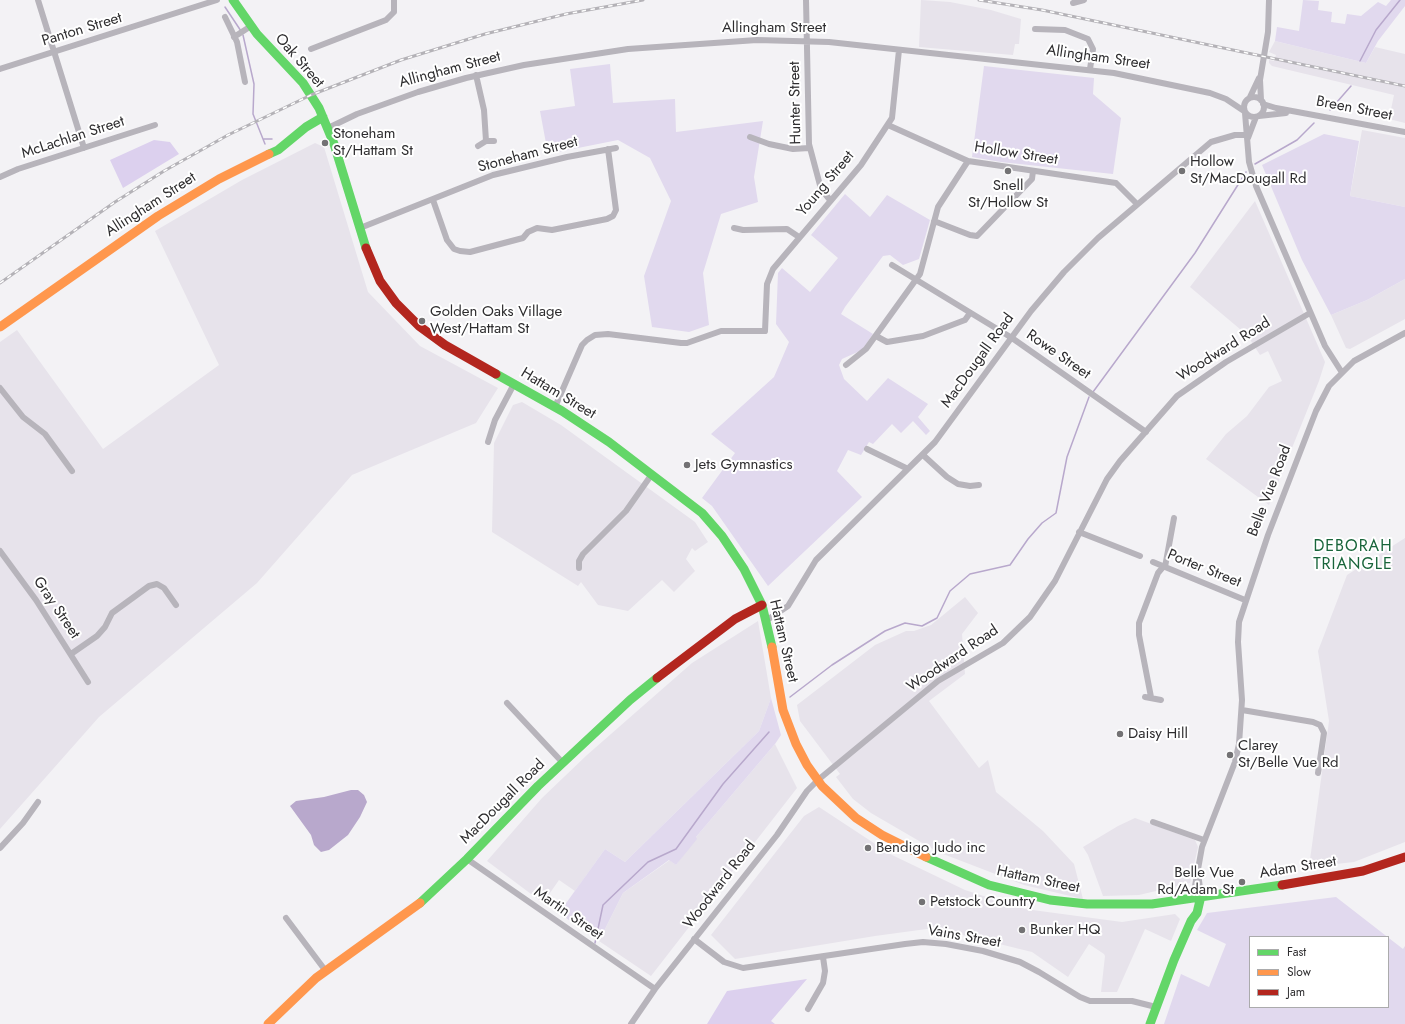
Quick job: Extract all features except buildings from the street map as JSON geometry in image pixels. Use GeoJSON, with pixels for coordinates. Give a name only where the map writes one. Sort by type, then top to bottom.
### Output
{"type":"FeatureCollection","features":[{"type":"Feature","properties":{"kind":"main road","name":"Oak Street"},"geometry":{"type":"LineString","coordinates":[[236,1],[251,26],[303,83],[323,116]]}},
{"type":"Feature","properties":{"kind":"main road","name":"Hattam Street"},"geometry":{"type":"LineString","coordinates":[[323,116],[370,257],[380,281],[403,310],[445,345],[586,426],[689,502],[712,525],[744,569],[762,605],[767,620],[786,721],[800,753],[818,780],[844,809],[882,835],[948,867],[996,887],[1050,900],[1104,905],[1152,904],[1197,896]]}},
{"type":"Feature","properties":{"kind":"main road","name":"Allingham Street"},"geometry":{"type":"LineString","coordinates":[[0,327],[158,216],[219,179],[278,150],[306,127],[323,116]]}},
{"type":"Feature","properties":{"kind":"main road","name":"MacDougall Road"},"geometry":{"type":"LineString","coordinates":[[268,1024],[307,985],[325,970],[420,903],[467,859],[538,786],[630,700],[664,672],[740,615],[762,605]]}},
{"type":"Feature","properties":{"kind":"main road","name":"Adam Street"},"geometry":{"type":"LineString","coordinates":[[1197,896],[1356,873],[1405,857]]}},
{"type":"Feature","properties":{"kind":"main road","name":"Belle Vue Road"},"geometry":{"type":"LineString","coordinates":[[1150,1024],[1191,921],[1198,909],[1197,896]]}},
{"type":"Feature","properties":{"kind":"street"},"geometry":{"type":"LineString","coordinates":[[38,0],[84,148]]}},
{"type":"Feature","properties":{"kind":"street","name":"Panton Street"},"geometry":{"type":"LineString","coordinates":[[0,69],[217,0]]}},
{"type":"Feature","properties":{"kind":"street"},"geometry":{"type":"LineString","coordinates":[[311,49],[386,20],[394,12],[394,0]]}},
{"type":"Feature","properties":{"kind":"street","name":"Hunter Street"},"geometry":{"type":"LineString","coordinates":[[806,0],[809,148],[821,189],[830,200]]}},
{"type":"Feature","properties":{"kind":"street"},"geometry":{"type":"LineString","coordinates":[[1074,4],[1084,0]]}},
{"type":"Feature","properties":{"kind":"street"},"geometry":{"type":"LineString","coordinates":[[1248,136],[1258,117],[1263,111],[1262,71],[1268,37],[1269,0]]}},
{"type":"Feature","properties":{"kind":"street"},"geometry":{"type":"LineString","coordinates":[[224,17],[234,37],[245,82]]}},
{"type":"Feature","properties":{"kind":"street"},"geometry":{"type":"LineString","coordinates":[[234,37],[251,26]]}},
{"type":"Feature","properties":{"kind":"street"},"geometry":{"type":"LineString","coordinates":[[1035,29],[1065,30],[1088,39],[1093,49],[1090,69]]}},
{"type":"Feature","properties":{"kind":"street","name":"Allingham Street"},"geometry":{"type":"LineString","coordinates":[[328,128],[357,114],[418,92],[476,75],[562,58],[628,49],[736,40],[808,41],[1090,69],[1188,87],[1226,99],[1245,112]]}},
{"type":"Feature","properties":{"kind":"street","name":"Young Street"},"geometry":{"type":"LineString","coordinates":[[555,407],[582,345],[591,337],[604,334],[687,343],[721,331],[765,331],[766,291],[770,274],[776,263],[861,165],[894,114],[899,50]]}},
{"type":"Feature","properties":{"kind":"street"},"geometry":{"type":"LineString","coordinates":[[1262,71],[1248,99],[1245,112],[1249,162],[1256,186],[1310,313],[1325,346],[1342,371]]}},
{"type":"Feature","properties":{"kind":"street"},"geometry":{"type":"LineString","coordinates":[[476,75],[484,110],[486,141]]}},
{"type":"Feature","properties":{"kind":"street"},"geometry":{"type":"LineString","coordinates":[[1248,99],[1256,97],[1262,102]]}},
{"type":"Feature","properties":{"kind":"street","name":"Allingham Street"},"geometry":{"type":"LineString","coordinates":[[1226,99],[1248,99]]}},
{"type":"Feature","properties":{"kind":"street","name":"Breen Street"},"geometry":{"type":"LineString","coordinates":[[1262,102],[1270,107],[1405,132]]}},
{"type":"Feature","properties":{"kind":"street"},"geometry":{"type":"LineString","coordinates":[[1245,112],[1250,117],[1258,117]]}},
{"type":"Feature","properties":{"kind":"street","name":"Breen Street"},"geometry":{"type":"LineString","coordinates":[[1258,117],[1297,112]]}},
{"type":"Feature","properties":{"kind":"street","name":"McLachlan Street"},"geometry":{"type":"LineString","coordinates":[[0,177],[18,169],[155,125]]}},
{"type":"Feature","properties":{"kind":"street","name":"Hollow Street"},"geometry":{"type":"LineString","coordinates":[[888,125],[968,161],[1116,183],[1123,188],[1137,204]]}},
{"type":"Feature","properties":{"kind":"street","name":"MacDougall Road"},"geometry":{"type":"LineString","coordinates":[[767,620],[788,606],[816,560],[922,455],[955,417],[1012,338],[1064,272],[1107,229],[1211,142],[1220,138],[1235,135],[1248,136]]}},
{"type":"Feature","properties":{"kind":"street"},"geometry":{"type":"LineString","coordinates":[[750,137],[783,147],[798,149],[809,148]]}},
{"type":"Feature","properties":{"kind":"street"},"geometry":{"type":"LineString","coordinates":[[478,146],[486,141],[494,141]]}},
{"type":"Feature","properties":{"kind":"street","name":"Stoneham Street"},"geometry":{"type":"LineString","coordinates":[[360,228],[493,175],[563,158],[616,148]]}},
{"type":"Feature","properties":{"kind":"street"},"geometry":{"type":"LineString","coordinates":[[433,200],[447,240],[457,251],[470,252],[523,238],[531,230],[537,228],[554,230],[608,219],[613,216],[616,205],[608,149]]}},
{"type":"Feature","properties":{"kind":"street"},"geometry":{"type":"LineString","coordinates":[[846,365],[863,353],[915,281],[921,270],[940,204],[968,161]]}},
{"type":"Feature","properties":{"kind":"street"},"geometry":{"type":"LineString","coordinates":[[934,221],[970,235],[977,236],[1032,179],[1033,171]]}},
{"type":"Feature","properties":{"kind":"street"},"geometry":{"type":"LineString","coordinates":[[734,228],[743,230],[787,229],[799,237]]}},
{"type":"Feature","properties":{"kind":"street","name":"Rowe Street"},"geometry":{"type":"LineString","coordinates":[[892,265],[915,281],[1012,338],[1146,432]]}},
{"type":"Feature","properties":{"kind":"street"},"geometry":{"type":"LineString","coordinates":[[876,336],[887,342],[919,336],[965,320],[970,313]]}},
{"type":"Feature","properties":{"kind":"street","name":"Woodward Road"},"geometry":{"type":"LineString","coordinates":[[631,1024],[694,938],[777,835],[807,792],[818,780],[938,681],[984,656],[1009,638],[1030,617],[1049,591],[1107,479],[1177,396],[1193,383],[1260,341],[1310,313]]}},
{"type":"Feature","properties":{"kind":"street","name":"Belle Vue Road"},"geometry":{"type":"LineString","coordinates":[[1197,896],[1198,871],[1204,840],[1237,754],[1242,710],[1238,633],[1245,600],[1268,534],[1316,411],[1325,393],[1342,371],[1362,355],[1405,333]]}},
{"type":"Feature","properties":{"kind":"street"},"geometry":{"type":"LineString","coordinates":[[488,442],[495,420],[514,384]]}},
{"type":"Feature","properties":{"kind":"street"},"geometry":{"type":"LineString","coordinates":[[0,388],[23,416],[45,434],[72,471]]}},
{"type":"Feature","properties":{"kind":"street"},"geometry":{"type":"LineString","coordinates":[[488,422],[495,420]]}},
{"type":"Feature","properties":{"kind":"street"},"geometry":{"type":"LineString","coordinates":[[867,449],[908,469]]}},
{"type":"Feature","properties":{"kind":"street"},"geometry":{"type":"LineString","coordinates":[[922,455],[953,481],[964,486],[979,485]]}},
{"type":"Feature","properties":{"kind":"street"},"geometry":{"type":"LineString","coordinates":[[579,568],[583,554],[622,515],[652,474]]}},
{"type":"Feature","properties":{"kind":"street"},"geometry":{"type":"LineString","coordinates":[[1161,700],[1148,697],[1139,636],[1139,623],[1158,573],[1164,567],[1174,518]]}},
{"type":"Feature","properties":{"kind":"street"},"geometry":{"type":"LineString","coordinates":[[1080,532],[1140,556]]}},
{"type":"Feature","properties":{"kind":"street","name":"Gray Street"},"geometry":{"type":"LineString","coordinates":[[0,551],[36,600],[88,682]]}},
{"type":"Feature","properties":{"kind":"street","name":"Porter Street"},"geometry":{"type":"LineString","coordinates":[[1153,562],[1245,600]]}},
{"type":"Feature","properties":{"kind":"street"},"geometry":{"type":"LineString","coordinates":[[71,654],[97,636],[105,627],[112,613],[148,586],[157,584],[164,588],[176,605]]}},
{"type":"Feature","properties":{"kind":"street"},"geometry":{"type":"LineString","coordinates":[[507,703],[563,763]]}},
{"type":"Feature","properties":{"kind":"street"},"geometry":{"type":"LineString","coordinates":[[1242,710],[1313,722],[1320,725],[1324,733],[1318,773]]}},
{"type":"Feature","properties":{"kind":"street"},"geometry":{"type":"LineString","coordinates":[[0,848],[24,824],[38,802]]}},
{"type":"Feature","properties":{"kind":"street"},"geometry":{"type":"LineString","coordinates":[[1153,822],[1204,840]]}},
{"type":"Feature","properties":{"kind":"street","name":"Martin Street"},"geometry":{"type":"LineString","coordinates":[[467,859],[655,990]]}},
{"type":"Feature","properties":{"kind":"street"},"geometry":{"type":"LineString","coordinates":[[286,918],[325,970]]}},
{"type":"Feature","properties":{"kind":"street","name":"Vains Street"},"geometry":{"type":"LineString","coordinates":[[694,938],[724,962],[736,967],[750,968],[905,944],[923,942],[946,944],[983,951],[1020,962],[1080,997],[1090,1001],[1132,1001],[1156,1007]]}},
{"type":"Feature","properties":{"kind":"street"},"geometry":{"type":"LineString","coordinates":[[808,1009],[823,983],[825,971],[823,957]]}},
{"type":"Feature","properties":{"kind":"shaded area"},"geometry":{"type":"Polygon","coordinates":[[[921,0],[950,2],[991,10],[1021,19],[1019,44],[1015,44],[1013,55],[919,47],[921,0]]]}},
{"type":"Feature","properties":{"kind":"shaded area"},"geometry":{"type":"Polygon","coordinates":[[[1303,0],[1319,1],[1318,10],[1332,12],[1331,22],[1345,24],[1347,14],[1361,16],[1378,2],[1386,6],[1391,0],[1405,0],[1405,6],[1378,41],[1366,63],[1275,41],[1277,27],[1299,31],[1303,0]]]}},
{"type":"Feature","properties":{"kind":"shaded area"},"geometry":{"type":"Polygon","coordinates":[[[1275,41],[1366,63],[1375,47],[1405,54],[1405,123],[1389,119],[1394,95],[1272,66],[1269,63],[1269,60],[1274,61],[1276,55],[1269,52],[1275,41]]]}},
{"type":"Feature","properties":{"kind":"shaded area"},"geometry":{"type":"Polygon","coordinates":[[[610,64],[613,103],[675,99],[676,132],[763,121],[754,177],[758,202],[721,214],[703,273],[709,325],[689,332],[652,327],[644,276],[671,201],[650,158],[618,140],[548,154],[540,111],[575,106],[570,69],[610,64]]]}},
{"type":"Feature","properties":{"kind":"shaded area"},"geometry":{"type":"Polygon","coordinates":[[[984,66],[1094,78],[1093,94],[1121,118],[1113,174],[1001,162],[972,157],[984,66]]]}},
{"type":"Feature","properties":{"kind":"shaded area"},"geometry":{"type":"Polygon","coordinates":[[[1362,130],[1405,138],[1405,207],[1350,196],[1362,130]]]}},
{"type":"Feature","properties":{"kind":"shaded area"},"geometry":{"type":"Polygon","coordinates":[[[1324,134],[1359,141],[1350,196],[1405,207],[1405,279],[1367,300],[1331,315],[1302,260],[1262,165],[1324,134]]]}},
{"type":"Feature","properties":{"kind":"shaded area"},"geometry":{"type":"Polygon","coordinates":[[[154,140],[170,142],[179,154],[123,188],[110,160],[154,140]]]}},
{"type":"Feature","properties":{"kind":"shaded area"},"geometry":{"type":"Polygon","coordinates":[[[315,143],[324,147],[368,292],[420,346],[498,388],[476,423],[352,475],[257,583],[99,717],[0,829],[0,342],[17,330],[103,449],[219,365],[155,231],[242,180],[315,143]]]}},
{"type":"Feature","properties":{"kind":"shaded area"},"geometry":{"type":"Polygon","coordinates":[[[845,194],[870,217],[887,195],[930,220],[919,259],[903,265],[890,255],[883,256],[845,307],[841,314],[873,334],[862,350],[842,359],[839,365],[844,379],[867,401],[888,378],[928,404],[918,417],[930,431],[926,435],[913,421],[901,433],[892,424],[873,444],[869,442],[861,455],[848,450],[837,471],[862,497],[768,586],[712,506],[702,498],[735,453],[711,434],[774,377],[789,342],[776,324],[778,273],[782,268],[810,292],[838,258],[811,235],[845,194]]]}},
{"type":"Feature","properties":{"kind":"shaded area"},"geometry":{"type":"Polygon","coordinates":[[[1255,201],[1325,362],[1319,381],[1269,505],[1206,459],[1226,434],[1247,416],[1269,387],[1282,381],[1268,351],[1260,355],[1247,335],[1190,287],[1255,201]]]}},
{"type":"Feature","properties":{"kind":"shaded area"},"geometry":{"type":"Polygon","coordinates":[[[1405,279],[1405,319],[1350,349],[1346,348],[1331,315],[1367,300],[1405,279]]]}},
{"type":"Feature","properties":{"kind":"shaded area"},"geometry":{"type":"Polygon","coordinates":[[[522,402],[561,425],[695,522],[708,542],[695,551],[692,548],[686,559],[695,571],[674,592],[662,580],[628,611],[598,605],[581,582],[578,586],[492,532],[494,443],[513,405],[522,402]]]}},
{"type":"Feature","properties":{"kind":"shaded area"},"geometry":{"type":"Polygon","coordinates":[[[1405,538],[1405,842],[1354,862],[1309,867],[1329,721],[1318,651],[1347,575],[1405,538]]]}},
{"type":"Feature","properties":{"kind":"shaded area"},"geometry":{"type":"Polygon","coordinates":[[[965,597],[978,613],[962,634],[965,674],[929,701],[979,768],[988,760],[996,792],[1043,831],[1074,864],[1083,899],[1024,885],[938,852],[871,813],[853,799],[836,777],[840,774],[800,721],[797,705],[875,645],[906,631],[914,631],[931,625],[965,597]]]}},
{"type":"Feature","properties":{"kind":"shaded area"},"geometry":{"type":"Polygon","coordinates":[[[758,621],[771,698],[759,731],[625,862],[605,849],[575,891],[559,880],[543,903],[487,861],[542,798],[587,755],[692,663],[758,621]]]}},
{"type":"Feature","properties":{"kind":"shaded area"},"geometry":{"type":"Polygon","coordinates":[[[771,698],[781,735],[696,837],[697,839],[676,865],[669,860],[623,893],[599,941],[559,913],[605,849],[625,862],[759,731],[771,698]]]}},
{"type":"Feature","properties":{"kind":"shaded area"},"geometry":{"type":"Polygon","coordinates":[[[775,744],[797,788],[651,976],[599,941],[623,893],[670,860],[676,865],[696,837],[775,744]]]}},
{"type":"Feature","properties":{"kind":"shaded area"},"geometry":{"type":"Polygon","coordinates":[[[351,790],[358,790],[364,795],[367,802],[360,817],[348,835],[329,850],[321,852],[314,845],[311,835],[290,806],[296,801],[324,797],[351,790]]]}},
{"type":"Feature","properties":{"kind":"shaded area"},"geometry":{"type":"Polygon","coordinates":[[[819,807],[892,855],[965,890],[1002,902],[1025,909],[1122,922],[1175,914],[1180,919],[1171,941],[1145,929],[1117,992],[1101,992],[1105,956],[1089,944],[1068,977],[1032,952],[934,928],[735,959],[711,935],[804,816],[819,807]]]}},
{"type":"Feature","properties":{"kind":"shaded area"},"geometry":{"type":"Polygon","coordinates":[[[1135,818],[1195,840],[1198,847],[1190,883],[1139,895],[1103,896],[1088,855],[1083,847],[1118,826],[1135,818]]]}},
{"type":"Feature","properties":{"kind":"shaded area"},"geometry":{"type":"Polygon","coordinates":[[[1336,897],[1387,936],[1249,936],[1249,1008],[1389,1008],[1389,938],[1403,949],[1405,946],[1405,1024],[1164,1024],[1181,974],[1209,987],[1226,944],[1197,930],[1207,913],[1336,897]]]}},
{"type":"Feature","properties":{"kind":"shaded area"},"geometry":{"type":"Polygon","coordinates":[[[807,979],[771,1021],[775,1024],[707,1024],[727,991],[807,979]]]}},
{"type":"Feature","properties":{"kind":"waterway"},"geometry":{"type":"LineString","coordinates":[[1360,61],[1376,30],[1400,0]]}},
{"type":"Feature","properties":{"kind":"waterway"},"geometry":{"type":"LineString","coordinates":[[225,7],[241,31]]}},
{"type":"Feature","properties":{"kind":"waterway"},"geometry":{"type":"LineString","coordinates":[[243,35],[254,84],[253,114],[265,144]]}},
{"type":"Feature","properties":{"kind":"waterway"},"geometry":{"type":"LineString","coordinates":[[1330,110],[1351,86]]}},
{"type":"Feature","properties":{"kind":"waterway"},"geometry":{"type":"LineString","coordinates":[[1255,164],[1297,140],[1314,123]]}},
{"type":"Feature","properties":{"kind":"waterway"},"geometry":{"type":"LineString","coordinates":[[264,139],[272,139]]}},
{"type":"Feature","properties":{"kind":"waterway"},"geometry":{"type":"LineString","coordinates":[[1093,392],[1195,253],[1246,172]]}},
{"type":"Feature","properties":{"kind":"waterway"},"geometry":{"type":"LineString","coordinates":[[790,697],[832,665],[885,631],[905,623],[922,626],[937,618],[950,591],[970,574],[1010,565],[1028,539],[1042,523],[1056,513],[1067,457],[1089,397]]}},
{"type":"Feature","properties":{"kind":"waterway"},"geometry":{"type":"LineString","coordinates":[[595,943],[603,905],[648,862],[676,849],[723,784],[769,732]]}},
{"type":"Feature","properties":{"kind":"railway"},"geometry":{"type":"LineString","coordinates":[[0,283],[115,202],[164,171],[228,135],[311,95],[401,60],[485,34],[566,14],[643,0]]}},
{"type":"Feature","properties":{"kind":"railway"},"geometry":{"type":"LineString","coordinates":[[979,0],[1042,10],[1405,86]]}},
{"type":"Feature","properties":{"kind":"traffic: fast"},"geometry":{"type":"LineString","coordinates":[[233,0],[257,34],[303,83],[319,108],[334,144],[366,248]]}},
{"type":"Feature","properties":{"kind":"traffic: fast"},"geometry":{"type":"LineString","coordinates":[[269,154],[278,150],[306,127],[323,117]]}},
{"type":"Feature","properties":{"kind":"traffic: fast"},"geometry":{"type":"LineString","coordinates":[[496,374],[562,411],[609,442],[702,513],[722,536],[744,569],[762,605],[772,647]]}},
{"type":"Feature","properties":{"kind":"traffic: fast"},"geometry":{"type":"LineString","coordinates":[[420,903],[467,859],[538,786],[630,700],[657,678]]}},
{"type":"Feature","properties":{"kind":"traffic: fast"},"geometry":{"type":"LineString","coordinates":[[926,857],[989,885],[1050,900],[1087,904],[1152,904],[1282,885]]}},
{"type":"Feature","properties":{"kind":"traffic: fast"},"geometry":{"type":"LineString","coordinates":[[1150,1024],[1174,960],[1191,921],[1197,913],[1201,896]]}},
{"type":"Feature","properties":{"kind":"traffic: slow"},"geometry":{"type":"LineString","coordinates":[[0,327],[158,216],[219,179],[269,154]]}},
{"type":"Feature","properties":{"kind":"traffic: slow"},"geometry":{"type":"LineString","coordinates":[[772,647],[783,710],[796,744],[807,765],[822,786],[856,818],[882,835],[926,857]]}},
{"type":"Feature","properties":{"kind":"traffic: slow"},"geometry":{"type":"LineString","coordinates":[[268,1024],[316,978],[420,903]]}},
{"type":"Feature","properties":{"kind":"traffic: jam"},"geometry":{"type":"LineString","coordinates":[[366,248],[380,281],[396,303],[419,326],[445,345],[496,374]]}},
{"type":"Feature","properties":{"kind":"traffic: jam"},"geometry":{"type":"LineString","coordinates":[[657,678],[735,619],[762,605]]}},
{"type":"Feature","properties":{"kind":"traffic: jam"},"geometry":{"type":"LineString","coordinates":[[1282,885],[1363,871],[1405,857]]}},
{"type":"Feature","properties":{"kind":"place","name":"Stoneham St/Hattam St"},"geometry":{"type":"Point","coordinates":[325,143]}},
{"type":"Feature","properties":{"kind":"place","name":"Snell St/Hollow St"},"geometry":{"type":"Point","coordinates":[1008,171]}},
{"type":"Feature","properties":{"kind":"place","name":"Hollow St/MacDougall Rd"},"geometry":{"type":"Point","coordinates":[1182,171]}},
{"type":"Feature","properties":{"kind":"place","name":"Golden Oaks Village West/Hattam St"},"geometry":{"type":"Point","coordinates":[422,321]}},
{"type":"Feature","properties":{"kind":"place","name":"Jets Gymnastics"},"geometry":{"type":"Point","coordinates":[687,465]}},
{"type":"Feature","properties":{"kind":"place","name":"Daisy Hill"},"geometry":{"type":"Point","coordinates":[1120,734]}},
{"type":"Feature","properties":{"kind":"place","name":"Clarey St/Belle Vue Rd"},"geometry":{"type":"Point","coordinates":[1230,755]}},
{"type":"Feature","properties":{"kind":"place","name":"Bendigo Judo inc"},"geometry":{"type":"Point","coordinates":[868,848]}},
{"type":"Feature","properties":{"kind":"place","name":"Belle Vue Rd/Adam St"},"geometry":{"type":"Point","coordinates":[1242,882]}},
{"type":"Feature","properties":{"kind":"place","name":"Petstock Country"},"geometry":{"type":"Point","coordinates":[922,902]}},
{"type":"Feature","properties":{"kind":"place","name":"Bunker HQ"},"geometry":{"type":"Point","coordinates":[1022,930]}},
{"type":"Feature","properties":{"kind":"district","name":"DEBORAH TRIANGLE"},"geometry":{"type":"Point","coordinates":[1353,556]}}]}
